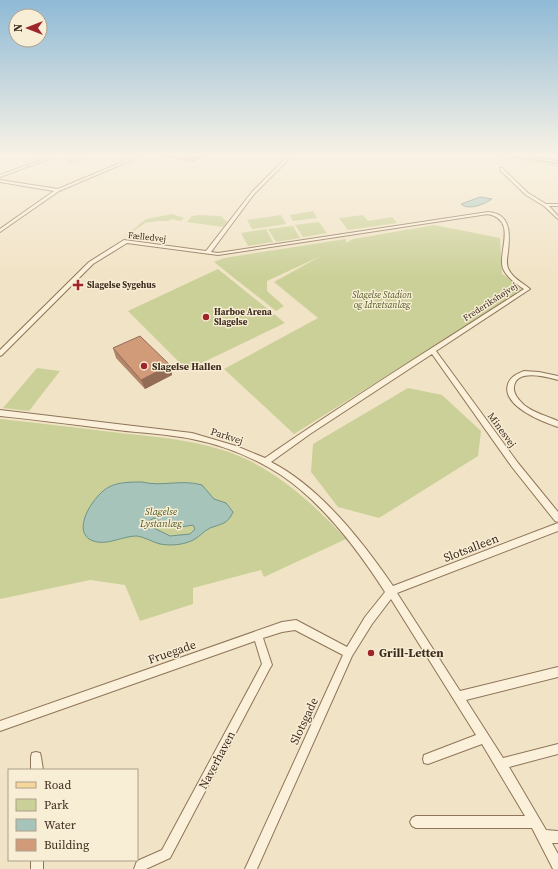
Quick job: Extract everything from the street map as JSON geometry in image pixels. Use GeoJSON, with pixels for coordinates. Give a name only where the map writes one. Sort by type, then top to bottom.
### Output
{"type":"FeatureCollection","features":[{"type":"Feature","properties":{"kind":"street"},"geometry":{"type":"LineString","coordinates":[[0,231],[49,197]]}},
{"type":"Feature","properties":{"kind":"street"},"geometry":{"type":"LineString","coordinates":[[207,253],[250,197]]}},
{"type":"Feature","properties":{"kind":"street"},"geometry":{"type":"LineString","coordinates":[[532,197],[545,205],[558,218]]}},
{"type":"Feature","properties":{"kind":"street"},"geometry":{"type":"LineString","coordinates":[[545,205],[558,205]]}},
{"type":"Feature","properties":{"kind":"street","name":"Frederikshøjvej"},"geometry":{"type":"LineString","coordinates":[[207,253],[226,253],[492,213],[501,219],[507,227],[504,263],[505,268],[513,279],[527,290],[432,350],[265,462]]}},
{"type":"Feature","properties":{"kind":"street","name":"Fælledvej"},"geometry":{"type":"LineString","coordinates":[[0,354],[91,263],[126,241],[207,253]]}},
{"type":"Feature","properties":{"kind":"street","name":"Minesvej"},"geometry":{"type":"LineString","coordinates":[[432,350],[515,465],[558,518]]}},
{"type":"Feature","properties":{"kind":"street"},"geometry":{"type":"LineString","coordinates":[[558,378],[540,374],[522,374],[512,382],[510,388],[518,403],[529,411],[558,424]]}},
{"type":"Feature","properties":{"kind":"street","name":"Parkvej"},"geometry":{"type":"LineString","coordinates":[[0,413],[192,436],[243,451],[295,480],[326,508],[368,558],[392,591],[536,822],[558,867]]}},
{"type":"Feature","properties":{"kind":"street","name":"Slotsalleen"},"geometry":{"type":"LineString","coordinates":[[392,591],[558,527]]}},
{"type":"Feature","properties":{"kind":"street","name":"Slotsgade"},"geometry":{"type":"LineString","coordinates":[[251,869],[349,653],[366,622],[392,591]]}},
{"type":"Feature","properties":{"kind":"street","name":"Fruegade"},"geometry":{"type":"LineString","coordinates":[[0,726],[282,627],[296,625],[349,653]]}},
{"type":"Feature","properties":{"kind":"street","name":"Naverhaven"},"geometry":{"type":"LineString","coordinates":[[140,869],[141,865],[166,854],[267,665],[258,636]]}},
{"type":"Feature","properties":{"kind":"street"},"geometry":{"type":"LineString","coordinates":[[458,697],[558,672]]}},
{"type":"Feature","properties":{"kind":"street"},"geometry":{"type":"LineString","coordinates":[[428,759],[484,738]]}},
{"type":"Feature","properties":{"kind":"street"},"geometry":{"type":"LineString","coordinates":[[500,764],[558,749]]}},
{"type":"Feature","properties":{"kind":"street"},"geometry":{"type":"LineString","coordinates":[[36,757],[36,769]]}},
{"type":"Feature","properties":{"kind":"street"},"geometry":{"type":"LineString","coordinates":[[416,822],[536,822]]}},
{"type":"Feature","properties":{"kind":"street"},"geometry":{"type":"LineString","coordinates":[[543,836],[558,837]]}},
{"type":"Feature","properties":{"kind":"green space"},"geometry":{"type":"Polygon","coordinates":[[[313,211],[317,218],[293,221],[290,215],[313,211]]]}},
{"type":"Feature","properties":{"kind":"green space"},"geometry":{"type":"Polygon","coordinates":[[[172,214],[184,218],[181,221],[171,219],[168,221],[145,223],[122,239],[146,219],[172,214]]]}},
{"type":"Feature","properties":{"kind":"green space"},"geometry":{"type":"Polygon","coordinates":[[[281,215],[286,224],[252,229],[247,220],[281,215]]]}},
{"type":"Feature","properties":{"kind":"green space"},"geometry":{"type":"Polygon","coordinates":[[[363,215],[368,221],[392,217],[397,223],[348,230],[339,218],[363,215]]]}},
{"type":"Feature","properties":{"kind":"green space"},"geometry":{"type":"Polygon","coordinates":[[[192,216],[221,216],[227,222],[223,227],[187,222],[192,216]]]}},
{"type":"Feature","properties":{"kind":"green space"},"geometry":{"type":"Polygon","coordinates":[[[319,222],[327,233],[303,237],[295,225],[319,222]]]}},
{"type":"Feature","properties":{"kind":"green space","name":"Slagelse Stadion og Idrætsanlæg"},"geometry":{"type":"Polygon","coordinates":[[[434,225],[500,238],[502,274],[525,289],[294,434],[224,369],[318,318],[274,282],[321,256],[267,281],[267,291],[284,306],[276,311],[214,262],[224,258],[346,239],[346,243],[353,239],[434,225]]]}},
{"type":"Feature","properties":{"kind":"green space"},"geometry":{"type":"Polygon","coordinates":[[[293,226],[300,238],[276,242],[268,229],[293,226]]]}},
{"type":"Feature","properties":{"kind":"green space"},"geometry":{"type":"Polygon","coordinates":[[[266,229],[273,242],[248,246],[241,233],[266,229]]]}},
{"type":"Feature","properties":{"kind":"green space","name":"Harboe Arena Slagelse"},"geometry":{"type":"Polygon","coordinates":[[[218,269],[285,323],[187,370],[128,311],[218,269]]]}},
{"type":"Feature","properties":{"kind":"green space"},"geometry":{"type":"Polygon","coordinates":[[[37,368],[60,371],[29,411],[3,408],[37,368]]]}},
{"type":"Feature","properties":{"kind":"green space"},"geometry":{"type":"Polygon","coordinates":[[[408,388],[442,395],[481,431],[478,456],[379,518],[338,507],[311,472],[313,444],[408,388]]]}},
{"type":"Feature","properties":{"kind":"green space","name":"Slagelse Lystanlæg"},"geometry":{"type":"Polygon","coordinates":[[[0,419],[174,439],[193,442],[228,452],[261,467],[285,482],[316,509],[346,539],[264,577],[261,570],[193,588],[193,604],[140,621],[125,585],[90,580],[0,599],[0,419]]]}},
{"type":"Feature","properties":{"kind":"water"},"geometry":{"type":"Polygon","coordinates":[[[480,197],[492,199],[481,205],[472,207],[461,204],[480,197]]]}},
{"type":"Feature","properties":{"kind":"water"},"geometry":{"type":"Polygon","coordinates":[[[142,482],[157,484],[194,483],[202,485],[214,499],[226,503],[233,512],[229,519],[224,523],[210,528],[195,539],[182,544],[160,544],[137,536],[101,542],[89,539],[84,534],[84,519],[92,503],[104,490],[116,484],[142,482]],[[154,518],[149,521],[150,526],[170,536],[190,534],[195,529],[193,525],[181,527],[173,522],[162,523],[154,518]]]}},
{"type":"Feature","properties":{"kind":"building","name":"Slagelse Hallen"},"geometry":{"type":"Polygon","coordinates":[[[140,336],[170,365],[141,380],[113,348],[140,336]]]}},
{"type":"Feature","properties":{"kind":"place","name":"Slagelse Sygehus"},"geometry":{"type":"Point","coordinates":[78,285]}},
{"type":"Feature","properties":{"kind":"place","name":"Harboe Arena Slagelse"},"geometry":{"type":"Point","coordinates":[206,317]}},
{"type":"Feature","properties":{"kind":"place","name":"Slagelse Hallen"},"geometry":{"type":"Point","coordinates":[144,366]}},
{"type":"Feature","properties":{"kind":"place","name":"Grill-Letten"},"geometry":{"type":"Point","coordinates":[371,653]}}]}
